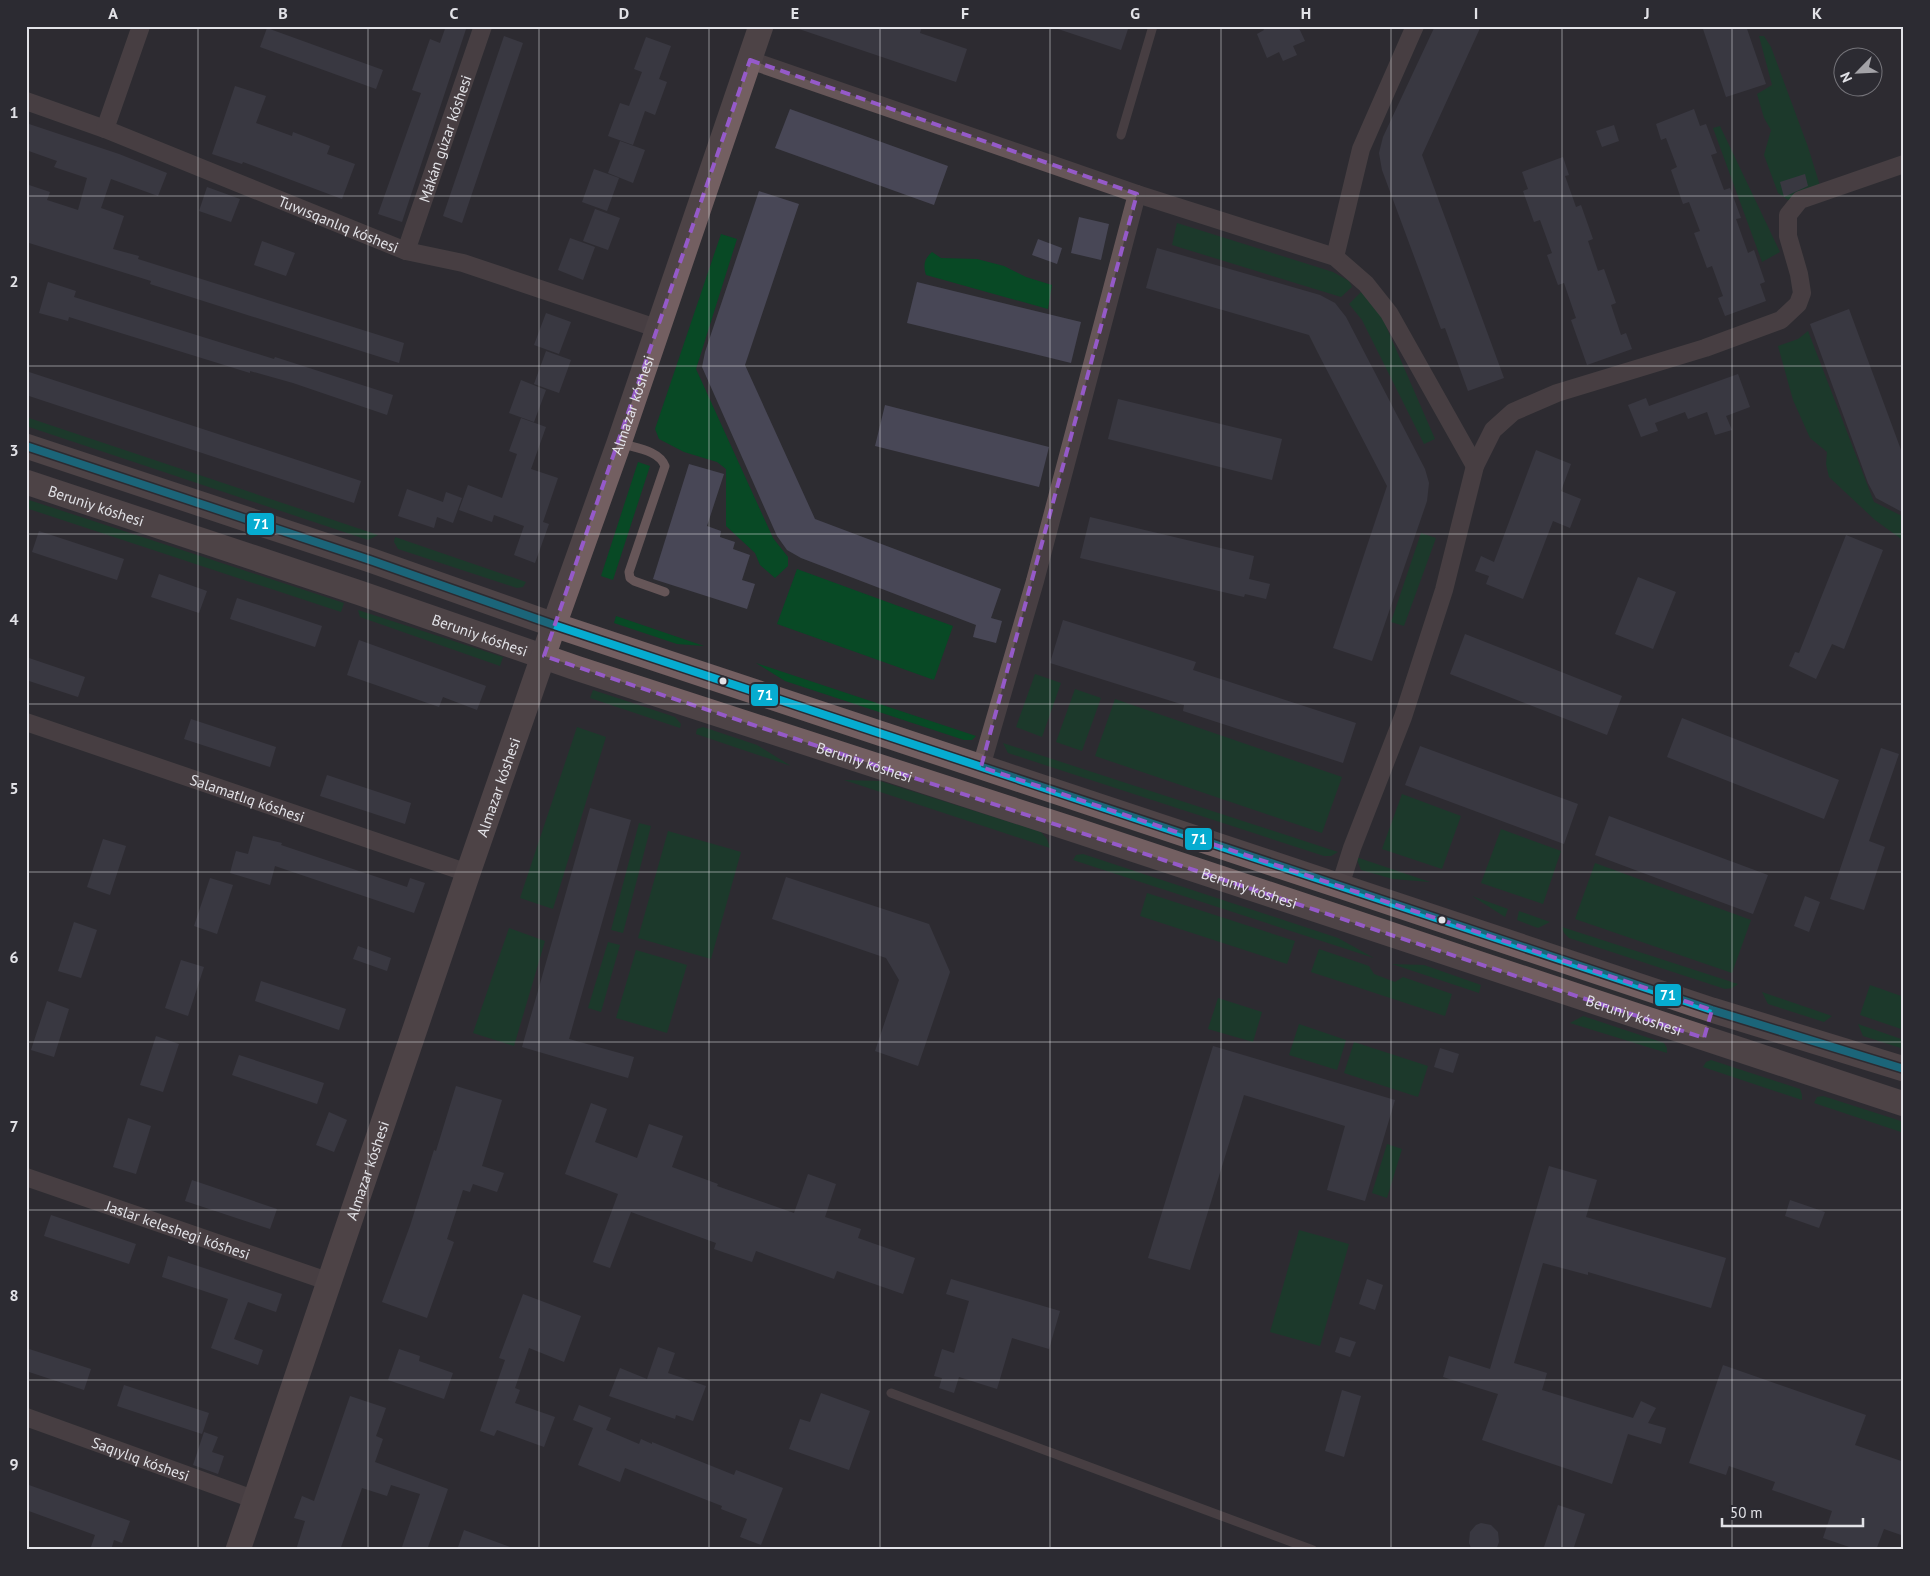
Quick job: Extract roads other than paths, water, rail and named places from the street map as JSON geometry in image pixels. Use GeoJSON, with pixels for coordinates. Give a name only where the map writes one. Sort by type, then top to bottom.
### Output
{"type":"FeatureCollection","features":[{"type":"Feature","properties":{"kind":"street"},"geometry":{"type":"LineString","coordinates":[[106,129],[140,26]]}},
{"type":"Feature","properties":{"kind":"street","name":"Mákán gúzar kóshesi"},"geometry":{"type":"LineString","coordinates":[[406,251],[482,26]]}},
{"type":"Feature","properties":{"kind":"street","name":"Almazar kóshesi"},"geometry":{"type":"LineString","coordinates":[[238,1550],[468,873],[554,625],[620,443],[761,26]]}},
{"type":"Feature","properties":{"kind":"street"},"geometry":{"type":"LineString","coordinates":[[1335,257],[1361,149],[1415,26]]}},
{"type":"Feature","properties":{"kind":"street"},"geometry":{"type":"LineString","coordinates":[[750,60],[1137,194],[1335,257],[1366,284],[1389,313],[1475,466]]}},
{"type":"Feature","properties":{"kind":"street","name":"Tuwısqanlıq kóshesi"},"geometry":{"type":"LineString","coordinates":[[26,101],[106,129],[406,251],[463,263],[659,328]]}},
{"type":"Feature","properties":{"kind":"street"},"geometry":{"type":"LineString","coordinates":[[1340,886],[1352,848],[1399,727],[1444,590],[1475,466],[1493,430],[1513,412],[1557,393],[1705,348],[1781,320],[1798,304],[1802,293],[1799,274],[1788,236],[1788,215],[1800,200],[1904,164]]}},
{"type":"Feature","properties":{"kind":"street"},"geometry":{"type":"LineString","coordinates":[[981,767],[1035,580],[1137,194]]}},
{"type":"Feature","properties":{"kind":"street","name":"Beruniy kóshesi"},"geometry":{"type":"LineString","coordinates":[[26,446],[370,560],[554,625],[1712,1010],[1904,1069]]}},
{"type":"Feature","properties":{"kind":"street","name":"Beruniy kóshesi"},"geometry":{"type":"LineString","coordinates":[[26,482],[544,656],[1904,1104]]}},
{"type":"Feature","properties":{"kind":"street","name":"Salamatlıq kóshesi"},"geometry":{"type":"LineString","coordinates":[[26,722],[468,873]]}},
{"type":"Feature","properties":{"kind":"street"},"geometry":{"type":"LineString","coordinates":[[1704,1038],[1712,1010]]}},
{"type":"Feature","properties":{"kind":"street","name":"Jaslar keleshegi kóshesi"},"geometry":{"type":"LineString","coordinates":[[26,1177],[330,1282]]}},
{"type":"Feature","properties":{"kind":"street","name":"Saqıylıq kóshesi"},"geometry":{"type":"LineString","coordinates":[[26,1417],[256,1500]]}},
{"type":"Feature","properties":{"kind":"lane"},"geometry":{"type":"LineString","coordinates":[[1121,135],[1153,26]]}},
{"type":"Feature","properties":{"kind":"lane"},"geometry":{"type":"LineString","coordinates":[[620,443],[655,454],[662,459],[664,466],[628,572],[630,578],[634,581],[665,592]]}},
{"type":"Feature","properties":{"kind":"lane"},"geometry":{"type":"LineString","coordinates":[[892,1393],[1313,1550]]}}]}
